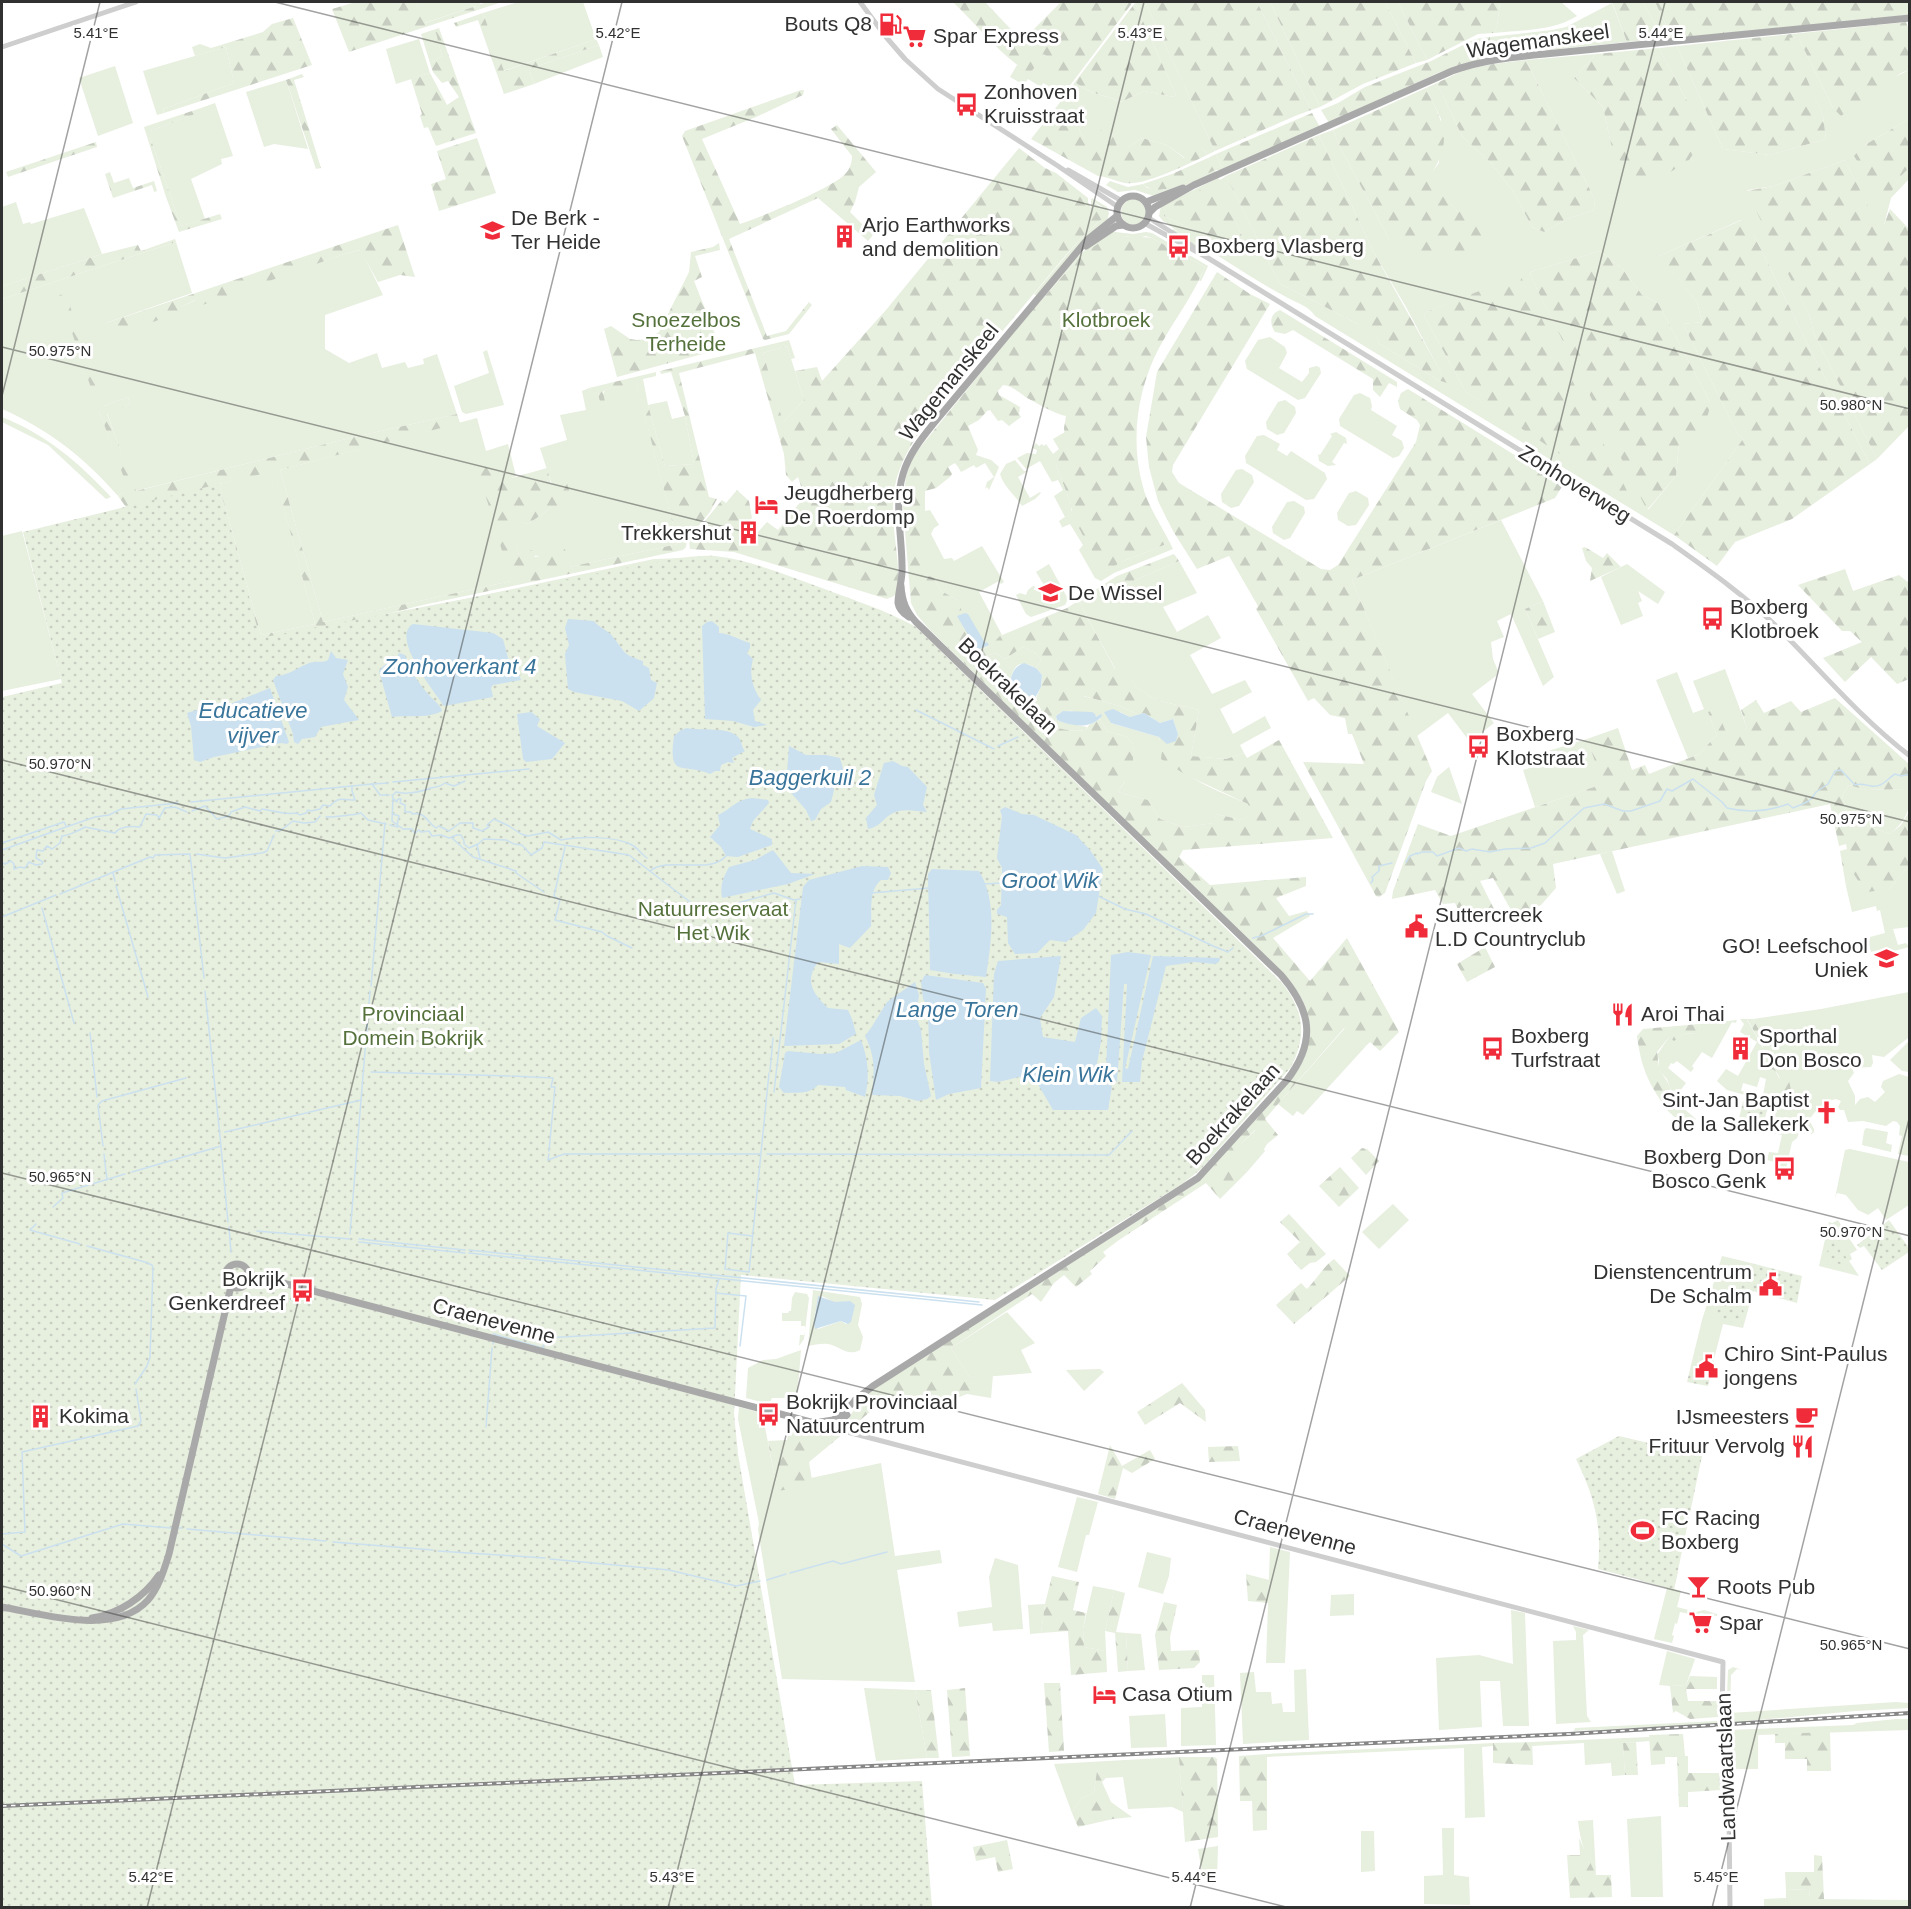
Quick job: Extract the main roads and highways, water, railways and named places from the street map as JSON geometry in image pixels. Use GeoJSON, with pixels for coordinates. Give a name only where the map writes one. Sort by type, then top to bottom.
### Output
{"type":"FeatureCollection","features":[{"type":"Feature","properties":{"kind":"main road","name":"Wagemanskeel"},"geometry":{"type":"LineString","coordinates":[[1074,255],[1112,229],[1123,225],[1134,228],[1148,218],[1155,207],[1194,185],[1452,71],[1485,62],[1545,54],[1910,18]]}},
{"type":"Feature","properties":{"kind":"main road","name":"Wagemanskeel"},"geometry":{"type":"LineString","coordinates":[[916,622],[906,608],[901,586],[899,503],[902,476],[918,443],[1087,240],[1117,216],[1120,204],[1127,197],[1135,196],[1146,202],[1194,185]]}},
{"type":"Feature","properties":{"kind":"main road"},"geometry":{"type":"LineString","coordinates":[[1146,202],[1148,218]]}},
{"type":"Feature","properties":{"kind":"main road"},"geometry":{"type":"LineString","coordinates":[[1117,216],[1123,225]]}},
{"type":"Feature","properties":{"kind":"main road","name":"Boekrakelaan"},"geometry":{"type":"LineString","coordinates":[[837,1421],[863,1394],[908,1363],[1198,1178],[1296,1068],[1304,1050],[1307,1032],[1302,1004],[1281,975],[916,622]]}},
{"type":"Feature","properties":{"kind":"main road","name":"Craenevenne"},"geometry":{"type":"LineString","coordinates":[[2,1607],[81,1620],[97,1617],[127,1605],[141,1596],[165,1566],[234,1287],[226,1276],[230,1267],[237,1264],[245,1267],[249,1278],[283,1284],[756,1409],[822,1425],[837,1421]]}},
{"type":"Feature","properties":{"kind":"main road"},"geometry":{"type":"LineString","coordinates":[[234,1287],[246,1284],[249,1278]]}},
{"type":"Feature","properties":{"kind":"water"},"geometry":{"type":"Polygon","coordinates":[[[968,614],[985,643],[989,645],[977,650],[957,616],[968,614]]]}},
{"type":"Feature","properties":{"kind":"water"},"geometry":{"type":"Polygon","coordinates":[[[568,619],[594,621],[611,635],[625,652],[643,661],[643,665],[649,668],[651,680],[657,683],[654,698],[639,711],[622,701],[568,689],[565,654],[569,645],[565,628],[568,619]]]}},
{"type":"Feature","properties":{"kind":"water"},"geometry":{"type":"Polygon","coordinates":[[[712,621],[719,627],[719,633],[750,643],[747,653],[753,659],[752,680],[761,700],[753,710],[755,721],[767,725],[754,727],[733,721],[705,719],[702,626],[712,621]]]}},
{"type":"Feature","properties":{"kind":"water","name":"Zonhoverkant 4"},"geometry":{"type":"Polygon","coordinates":[[[413,624],[493,633],[503,639],[508,658],[517,669],[521,680],[493,685],[491,688],[493,697],[444,706],[410,652],[407,631],[413,624]]]}},
{"type":"Feature","properties":{"kind":"water"},"geometry":{"type":"Polygon","coordinates":[[[331,651],[336,658],[348,660],[343,674],[348,687],[344,700],[359,720],[321,727],[315,737],[302,739],[298,744],[294,742],[273,680],[276,676],[287,674],[310,663],[328,660],[331,651]]]}},
{"type":"Feature","properties":{"kind":"water"},"geometry":{"type":"Polygon","coordinates":[[[399,653],[405,655],[415,677],[442,711],[424,716],[392,717],[379,671],[399,653]]]}},
{"type":"Feature","properties":{"kind":"water"},"geometry":{"type":"Polygon","coordinates":[[[1024,663],[1036,668],[1042,675],[1041,687],[1034,700],[1027,695],[1009,693],[1007,688],[1014,670],[1024,663]]]}},
{"type":"Feature","properties":{"kind":"water","name":"Educatieve vijver"},"geometry":{"type":"Polygon","coordinates":[[[270,688],[289,742],[287,744],[281,743],[200,762],[194,760],[191,726],[187,713],[219,703],[225,706],[270,688]]]}},
{"type":"Feature","properties":{"kind":"water"},"geometry":{"type":"Polygon","coordinates":[[[1113,709],[1130,717],[1144,713],[1160,723],[1173,719],[1178,734],[1176,741],[1167,744],[1159,737],[1111,723],[1104,712],[1113,709]]]}},
{"type":"Feature","properties":{"kind":"water"},"geometry":{"type":"Polygon","coordinates":[[[1063,711],[1092,712],[1096,717],[1101,714],[1102,716],[1092,723],[1081,726],[1057,720],[1056,716],[1063,711]]]}},
{"type":"Feature","properties":{"kind":"water"},"geometry":{"type":"Polygon","coordinates":[[[531,712],[540,719],[537,726],[565,743],[552,759],[526,762],[523,759],[517,714],[531,712]]]}},
{"type":"Feature","properties":{"kind":"water"},"geometry":{"type":"Polygon","coordinates":[[[687,728],[735,734],[745,751],[732,758],[734,763],[728,762],[721,765],[720,771],[710,774],[679,767],[673,759],[674,736],[687,728]]]}},
{"type":"Feature","properties":{"kind":"water","name":"Baggerkuil 2"},"geometry":{"type":"Polygon","coordinates":[[[789,746],[806,755],[840,758],[844,772],[841,781],[833,783],[831,802],[821,809],[815,820],[811,821],[806,810],[786,787],[789,746]]]}},
{"type":"Feature","properties":{"kind":"water"},"geometry":{"type":"Polygon","coordinates":[[[893,761],[908,767],[927,787],[923,805],[927,812],[897,811],[868,829],[866,818],[877,805],[874,795],[884,763],[893,761]]]}},
{"type":"Feature","properties":{"kind":"water"},"geometry":{"type":"Polygon","coordinates":[[[752,798],[768,800],[769,803],[753,821],[750,829],[772,839],[772,845],[738,857],[726,856],[721,847],[710,837],[720,825],[718,815],[738,802],[752,798]]]}},
{"type":"Feature","properties":{"kind":"water","name":"Groot Wik"},"geometry":{"type":"Polygon","coordinates":[[[1005,807],[1022,814],[1034,815],[1076,835],[1103,869],[1096,913],[1083,930],[1066,942],[1050,940],[1037,953],[1015,954],[1008,943],[1007,917],[997,914],[1001,905],[1002,868],[997,858],[1002,816],[1000,810],[1005,807]]]}},
{"type":"Feature","properties":{"kind":"water"},"geometry":{"type":"Polygon","coordinates":[[[773,850],[791,873],[815,874],[788,884],[722,898],[722,882],[729,867],[755,860],[773,850]]]}},
{"type":"Feature","properties":{"kind":"water"},"geometry":{"type":"Polygon","coordinates":[[[862,866],[888,867],[891,873],[888,880],[881,880],[874,890],[871,926],[850,948],[839,944],[839,964],[818,962],[811,981],[818,998],[828,1008],[848,1010],[856,1034],[839,1044],[784,1046],[803,887],[809,880],[862,866]]]}},
{"type":"Feature","properties":{"kind":"water"},"geometry":{"type":"Polygon","coordinates":[[[932,869],[979,871],[985,883],[991,909],[991,937],[986,977],[930,970],[928,874],[932,869]]]}},
{"type":"Feature","properties":{"kind":"water"},"geometry":{"type":"Polygon","coordinates":[[[1128,952],[1151,955],[1125,1068],[1128,1069],[1153,956],[1220,958],[1215,964],[1194,962],[1166,966],[1142,1061],[1140,1082],[1122,1082],[1127,984],[1124,984],[1117,1082],[1111,1078],[1106,1069],[1111,955],[1128,952]]]}},
{"type":"Feature","properties":{"kind":"water","name":"Klein Wik"},"geometry":{"type":"Polygon","coordinates":[[[1061,956],[1054,997],[1040,1018],[1043,1037],[1075,1042],[1081,1018],[1096,1008],[1102,1016],[1097,1064],[1104,1083],[1112,1086],[1108,1110],[1053,1110],[1032,1074],[998,1082],[990,1081],[994,974],[998,961],[1061,956]]]}},
{"type":"Feature","properties":{"kind":"water","name":"Lange Toren"},"geometry":{"type":"Polygon","coordinates":[[[925,975],[983,983],[986,989],[981,1088],[949,1094],[936,1100],[929,1052],[928,1007],[923,999],[921,982],[925,975]]]}},
{"type":"Feature","properties":{"kind":"water"},"geometry":{"type":"Polygon","coordinates":[[[915,982],[919,995],[916,1016],[921,1030],[924,1064],[931,1096],[918,1101],[900,1096],[872,1095],[873,1058],[865,1036],[887,1002],[915,982]]]}},
{"type":"Feature","properties":{"kind":"water"},"geometry":{"type":"Polygon","coordinates":[[[861,1040],[868,1068],[865,1097],[846,1090],[845,1087],[818,1085],[807,1092],[784,1093],[779,1087],[785,1053],[788,1051],[836,1053],[861,1040]]]}},
{"type":"Feature","properties":{"kind":"water"},"geometry":{"type":"Polygon","coordinates":[[[818,1296],[835,1302],[850,1301],[855,1305],[851,1322],[848,1324],[841,1321],[815,1329],[818,1296]]]}},
{"type":"Feature","properties":{"kind":"waterway"},"geometry":{"type":"LineString","coordinates":[[916,710],[994,749]]}},
{"type":"Feature","properties":{"kind":"waterway"},"geometry":{"type":"LineString","coordinates":[[998,746],[1018,737]]}},
{"type":"Feature","properties":{"kind":"waterway"},"geometry":{"type":"LineString","coordinates":[[393,782],[529,769]]}},
{"type":"Feature","properties":{"kind":"waterway"},"geometry":{"type":"LineString","coordinates":[[1406,862],[1410,856],[1422,852],[1433,852],[1437,856],[1459,848],[1466,851],[1472,849],[1490,852],[1531,848],[1545,843],[1584,808],[1604,804],[1623,811],[1631,811],[1660,801],[1667,789],[1672,791],[1693,779],[1727,808],[1750,811],[1766,810],[1788,804],[1793,808],[1807,802],[1828,784],[1835,771],[1841,770],[1855,785],[1875,786],[1895,774],[1901,776],[1910,774]]}},
{"type":"Feature","properties":{"kind":"waterway"},"geometry":{"type":"LineString","coordinates":[[393,795],[396,792],[418,792],[445,783],[454,786],[465,781]]}},
{"type":"Feature","properties":{"kind":"waterway"},"geometry":{"type":"LineString","coordinates":[[372,784],[388,783]]}},
{"type":"Feature","properties":{"kind":"waterway"},"geometry":{"type":"LineString","coordinates":[[191,802],[372,784],[380,795],[389,795]]}},
{"type":"Feature","properties":{"kind":"waterway"},"geometry":{"type":"LineString","coordinates":[[192,811],[205,806],[217,819],[229,816],[231,812],[245,807],[300,815],[308,810],[320,809],[323,805],[330,806],[339,800],[355,800],[352,786]]}},
{"type":"Feature","properties":{"kind":"waterway"},"geometry":{"type":"LineString","coordinates":[[392,795],[392,821],[403,829],[412,829],[415,833],[419,830],[429,831],[432,836],[441,835],[449,838],[461,835],[464,844],[469,848],[484,839],[506,840],[522,845],[531,855],[542,848],[544,842],[629,855],[694,905],[697,910],[716,909],[774,893],[794,900],[800,899]]}},
{"type":"Feature","properties":{"kind":"waterway"},"geometry":{"type":"LineString","coordinates":[[394,799],[397,802],[401,799],[400,803],[405,805],[405,812],[420,814],[436,828],[439,826],[449,831],[460,823],[473,823],[473,828],[482,831],[489,827],[487,825],[494,819],[528,836],[548,832],[561,840],[587,837],[625,842],[634,846],[647,858]]}},
{"type":"Feature","properties":{"kind":"waterway"},"geometry":{"type":"LineString","coordinates":[[2,850],[121,809],[178,803]]}},
{"type":"Feature","properties":{"kind":"waterway"},"geometry":{"type":"LineString","coordinates":[[2,863],[11,861],[14,869],[25,868],[29,862],[36,865],[42,864],[43,862],[36,858],[37,850],[43,851],[47,846],[52,849],[60,843],[62,836],[85,827],[115,833],[123,828],[140,827],[146,814],[157,815],[159,818],[165,808],[175,807],[187,812]]}},
{"type":"Feature","properties":{"kind":"waterway"},"geometry":{"type":"LineString","coordinates":[[326,817],[361,813],[368,820],[386,824]]}},
{"type":"Feature","properties":{"kind":"waterway"},"geometry":{"type":"LineString","coordinates":[[393,814],[399,816],[397,825]]}},
{"type":"Feature","properties":{"kind":"waterway"},"geometry":{"type":"LineString","coordinates":[[276,831],[293,821],[315,822],[320,816]]}},
{"type":"Feature","properties":{"kind":"waterway"},"geometry":{"type":"LineString","coordinates":[[2,843],[64,822],[66,826]]}},
{"type":"Feature","properties":{"kind":"waterway"},"geometry":{"type":"LineString","coordinates":[[371,986],[385,823]]}},
{"type":"Feature","properties":{"kind":"waterway"},"geometry":{"type":"LineString","coordinates":[[390,825],[398,827]]}},
{"type":"Feature","properties":{"kind":"waterway"},"geometry":{"type":"LineString","coordinates":[[196,854],[225,858],[262,853],[267,851],[274,835]]}},
{"type":"Feature","properties":{"kind":"waterway"},"geometry":{"type":"LineString","coordinates":[[452,838],[473,857],[516,871],[544,892]]}},
{"type":"Feature","properties":{"kind":"waterway"},"geometry":{"type":"LineString","coordinates":[[477,845],[480,858]]}},
{"type":"Feature","properties":{"kind":"waterway"},"geometry":{"type":"LineString","coordinates":[[565,847],[554,896],[560,900],[555,920],[602,932],[632,948]]}},
{"type":"Feature","properties":{"kind":"waterway"},"geometry":{"type":"LineString","coordinates":[[60,894],[150,857],[153,858],[155,855],[190,854],[204,978]]}},
{"type":"Feature","properties":{"kind":"waterway"},"geometry":{"type":"LineString","coordinates":[[650,871],[668,865],[710,864],[726,856]]}},
{"type":"Feature","properties":{"kind":"waterway"},"geometry":{"type":"LineString","coordinates":[[1371,883],[1372,877],[1379,871],[1379,866],[1392,863]]}},
{"type":"Feature","properties":{"kind":"waterway"},"geometry":{"type":"LineString","coordinates":[[113,873],[115,881]]}},
{"type":"Feature","properties":{"kind":"waterway"},"geometry":{"type":"LineString","coordinates":[[985,884],[1001,883]]}},
{"type":"Feature","properties":{"kind":"waterway"},"geometry":{"type":"LineString","coordinates":[[116,886],[148,997]]}},
{"type":"Feature","properties":{"kind":"waterway"},"geometry":{"type":"LineString","coordinates":[[871,893],[929,888]]}},
{"type":"Feature","properties":{"kind":"waterway"},"geometry":{"type":"LineString","coordinates":[[2,917],[56,895]]}},
{"type":"Feature","properties":{"kind":"waterway"},"geometry":{"type":"LineString","coordinates":[[1098,896],[1125,909],[1146,914],[1228,952],[1233,948]]}},
{"type":"Feature","properties":{"kind":"waterway"},"geometry":{"type":"LineString","coordinates":[[774,1092],[796,900]]}},
{"type":"Feature","properties":{"kind":"waterway"},"geometry":{"type":"LineString","coordinates":[[42,908],[74,1023]]}},
{"type":"Feature","properties":{"kind":"waterway"},"geometry":{"type":"LineString","coordinates":[[1253,938],[1306,914],[1313,914]]}},
{"type":"Feature","properties":{"kind":"waterway"},"geometry":{"type":"LineString","coordinates":[[132,1172],[221,1146],[205,991]]}},
{"type":"Feature","properties":{"kind":"waterway"},"geometry":{"type":"LineString","coordinates":[[350,1234],[370,991]]}},
{"type":"Feature","properties":{"kind":"waterway"},"geometry":{"type":"LineString","coordinates":[[90,1033],[97,1097]]}},
{"type":"Feature","properties":{"kind":"waterway"},"geometry":{"type":"LineString","coordinates":[[770,1071],[773,1038]]}},
{"type":"Feature","properties":{"kind":"waterway"},"geometry":{"type":"LineString","coordinates":[[371,1072],[510,1076]]}},
{"type":"Feature","properties":{"kind":"waterway"},"geometry":{"type":"LineString","coordinates":[[752,1236],[728,1233],[725,1269],[749,1272],[769,1073]]}},
{"type":"Feature","properties":{"kind":"waterway"},"geometry":{"type":"LineString","coordinates":[[512,1076],[553,1078],[551,1087],[555,1087],[549,1151]]}},
{"type":"Feature","properties":{"kind":"waterway"},"geometry":{"type":"LineString","coordinates":[[103,1146],[98,1105],[102,1101],[186,1078]]}},
{"type":"Feature","properties":{"kind":"waterway"},"geometry":{"type":"LineString","coordinates":[[225,1132],[361,1100]]}},
{"type":"Feature","properties":{"kind":"waterway"},"geometry":{"type":"LineString","coordinates":[[767,1154],[1109,1155],[1132,1131]]}},
{"type":"Feature","properties":{"kind":"waterway"},"geometry":{"type":"LineString","coordinates":[[221,1147],[228,1222]]}},
{"type":"Feature","properties":{"kind":"waterway"},"geometry":{"type":"LineString","coordinates":[[104,1154],[107,1180]]}},
{"type":"Feature","properties":{"kind":"waterway"},"geometry":{"type":"LineString","coordinates":[[549,1154],[548,1160],[564,1154],[760,1154]]}},
{"type":"Feature","properties":{"kind":"waterway"},"geometry":{"type":"LineString","coordinates":[[53,1207],[63,1198],[62,1193],[125,1174]]}},
{"type":"Feature","properties":{"kind":"waterway"},"geometry":{"type":"LineString","coordinates":[[36,1224],[30,1230],[80,1244]]}},
{"type":"Feature","properties":{"kind":"waterway"},"geometry":{"type":"LineString","coordinates":[[229,1227],[231,1252]]}},
{"type":"Feature","properties":{"kind":"waterway"},"geometry":{"type":"LineString","coordinates":[[257,1231],[350,1239]]}},
{"type":"Feature","properties":{"kind":"waterway"},"geometry":{"type":"LineString","coordinates":[[359,1239],[465,1250]]}},
{"type":"Feature","properties":{"kind":"waterway"},"geometry":{"type":"LineString","coordinates":[[359,1242],[465,1253]]}},
{"type":"Feature","properties":{"kind":"waterway"},"geometry":{"type":"LineString","coordinates":[[87,1246],[152,1265],[150,1357],[135,1384]]}},
{"type":"Feature","properties":{"kind":"waterway"},"geometry":{"type":"LineString","coordinates":[[469,1250],[979,1302]]}},
{"type":"Feature","properties":{"kind":"waterway"},"geometry":{"type":"LineString","coordinates":[[469,1253],[982,1305]]}},
{"type":"Feature","properties":{"kind":"waterway"},"geometry":{"type":"LineString","coordinates":[[493,1334],[543,1348],[546,1338],[715,1328],[716,1289],[719,1279]]}},
{"type":"Feature","properties":{"kind":"waterway"},"geometry":{"type":"LineString","coordinates":[[716,1293],[746,1296],[740,1346]]}},
{"type":"Feature","properties":{"kind":"waterway"},"geometry":{"type":"LineString","coordinates":[[486,1427],[492,1348]]}},
{"type":"Feature","properties":{"kind":"waterway"},"geometry":{"type":"LineString","coordinates":[[2,1534],[25,1532],[22,1452],[138,1426],[141,1421],[136,1389]]}},
{"type":"Feature","properties":{"kind":"waterway"},"geometry":{"type":"LineString","coordinates":[[2,1544],[21,1556],[123,1524],[171,1528]]}},
{"type":"Feature","properties":{"kind":"waterway"},"geometry":{"type":"LineString","coordinates":[[187,1529],[326,1541]]}},
{"type":"Feature","properties":{"kind":"waterway"},"geometry":{"type":"LineString","coordinates":[[333,1542],[433,1550]]}},
{"type":"Feature","properties":{"kind":"waterway"},"geometry":{"type":"LineString","coordinates":[[438,1551],[545,1558]]}},
{"type":"Feature","properties":{"kind":"waterway"},"geometry":{"type":"LineString","coordinates":[[790,1573],[833,1561],[841,1564],[887,1552]]}},
{"type":"Feature","properties":{"kind":"waterway"},"geometry":{"type":"LineString","coordinates":[[550,1559],[669,1570],[736,1586],[760,1581]]}},
{"type":"Feature","properties":{"kind":"waterway"},"geometry":{"type":"LineString","coordinates":[[767,1580],[786,1574]]}},
{"type":"Feature","properties":{"kind":"railway"},"geometry":{"type":"LineString","coordinates":[[2,1806],[1569,1734],[1910,1713]]}},
{"type":"Feature","properties":{"kind":"place","name":"Bouts Q8"},"geometry":{"type":"Point","coordinates":[890,24]}},
{"type":"Feature","properties":{"kind":"place","name":"Spar Express"},"geometry":{"type":"Point","coordinates":[915,36]}},
{"type":"Feature","properties":{"kind":"place","name":"Zonhoven Kruisstraat"},"geometry":{"type":"Point","coordinates":[966,104]}},
{"type":"Feature","properties":{"kind":"place","name":"De Berk - Ter Heide"},"geometry":{"type":"Point","coordinates":[493,230]}},
{"type":"Feature","properties":{"kind":"place","name":"Arjo Earthworks and demolition"},"geometry":{"type":"Point","coordinates":[844,237]}},
{"type":"Feature","properties":{"kind":"place","name":"Boxberg Vlasberg"},"geometry":{"type":"Point","coordinates":[1179,246]}},
{"type":"Feature","properties":{"kind":"place","name":"Jeugdherberg De Roerdomp"},"geometry":{"type":"Point","coordinates":[766,505]}},
{"type":"Feature","properties":{"kind":"place","name":"Trekkershut"},"geometry":{"type":"Point","coordinates":[749,533]}},
{"type":"Feature","properties":{"kind":"place","name":"De Wissel"},"geometry":{"type":"Point","coordinates":[1050,593]}},
{"type":"Feature","properties":{"kind":"place","name":"Boxberg Klotbroek"},"geometry":{"type":"Point","coordinates":[1712,619]}},
{"type":"Feature","properties":{"kind":"place","name":"Boxberg Klotstraat"},"geometry":{"type":"Point","coordinates":[1478,746]}},
{"type":"Feature","properties":{"kind":"place","name":"Suttercreek L.D Countryclub"},"geometry":{"type":"Point","coordinates":[1417,927]}},
{"type":"Feature","properties":{"kind":"place","name":"GO! Leefschool Uniek"},"geometry":{"type":"Point","coordinates":[1886,958]}},
{"type":"Feature","properties":{"kind":"place","name":"Aroi Thai"},"geometry":{"type":"Point","coordinates":[1623,1014]}},
{"type":"Feature","properties":{"kind":"place","name":"Boxberg Turfstraat"},"geometry":{"type":"Point","coordinates":[1493,1048]}},
{"type":"Feature","properties":{"kind":"place","name":"Sporthal Don Bosco"},"geometry":{"type":"Point","coordinates":[1741,1048]}},
{"type":"Feature","properties":{"kind":"place","name":"Sint-Jan Baptist de la Sallekerk"},"geometry":{"type":"Point","coordinates":[1827,1112]}},
{"type":"Feature","properties":{"kind":"place","name":"Boxberg Don Bosco Genk"},"geometry":{"type":"Point","coordinates":[1784,1169]}},
{"type":"Feature","properties":{"kind":"place","name":"Dienstencentrum De Schalm"},"geometry":{"type":"Point","coordinates":[1770,1284]}},
{"type":"Feature","properties":{"kind":"place","name":"Bokrijk Genkerdreef"},"geometry":{"type":"Point","coordinates":[303,1291]}},
{"type":"Feature","properties":{"kind":"place","name":"Chiro Sint-Paulus jongens"},"geometry":{"type":"Point","coordinates":[1706,1366]}},
{"type":"Feature","properties":{"kind":"place","name":"Bokrijk Provinciaal Natuurcentrum"},"geometry":{"type":"Point","coordinates":[768,1414]}},
{"type":"Feature","properties":{"kind":"place","name":"Kokima"},"geometry":{"type":"Point","coordinates":[41,1416]}},
{"type":"Feature","properties":{"kind":"place","name":"IJsmeesters"},"geometry":{"type":"Point","coordinates":[1807,1417]}},
{"type":"Feature","properties":{"kind":"place","name":"Frituur Vervolg"},"geometry":{"type":"Point","coordinates":[1803,1446]}},
{"type":"Feature","properties":{"kind":"place","name":"FC Racing Boxberg"},"geometry":{"type":"Point","coordinates":[1643,1530]}},
{"type":"Feature","properties":{"kind":"place","name":"Roots Pub"},"geometry":{"type":"Point","coordinates":[1699,1587]}},
{"type":"Feature","properties":{"kind":"place","name":"Spar"},"geometry":{"type":"Point","coordinates":[1701,1623]}},
{"type":"Feature","properties":{"kind":"place","name":"Casa Otium"},"geometry":{"type":"Point","coordinates":[1104,1694]}},
{"type":"Feature","properties":{"kind":"park label","name":"Klotbroek"},"geometry":{"type":"Point","coordinates":[1106,320]}},
{"type":"Feature","properties":{"kind":"park label","name":"Snoezelbos Terheide"},"geometry":{"type":"Point","coordinates":[686,332]}},
{"type":"Feature","properties":{"kind":"park label","name":"Natuurreservaat Het Wik"},"geometry":{"type":"Point","coordinates":[713,921]}},
{"type":"Feature","properties":{"kind":"park label","name":"Provinciaal Domein Bokrijk"},"geometry":{"type":"Point","coordinates":[413,1026]}}]}
